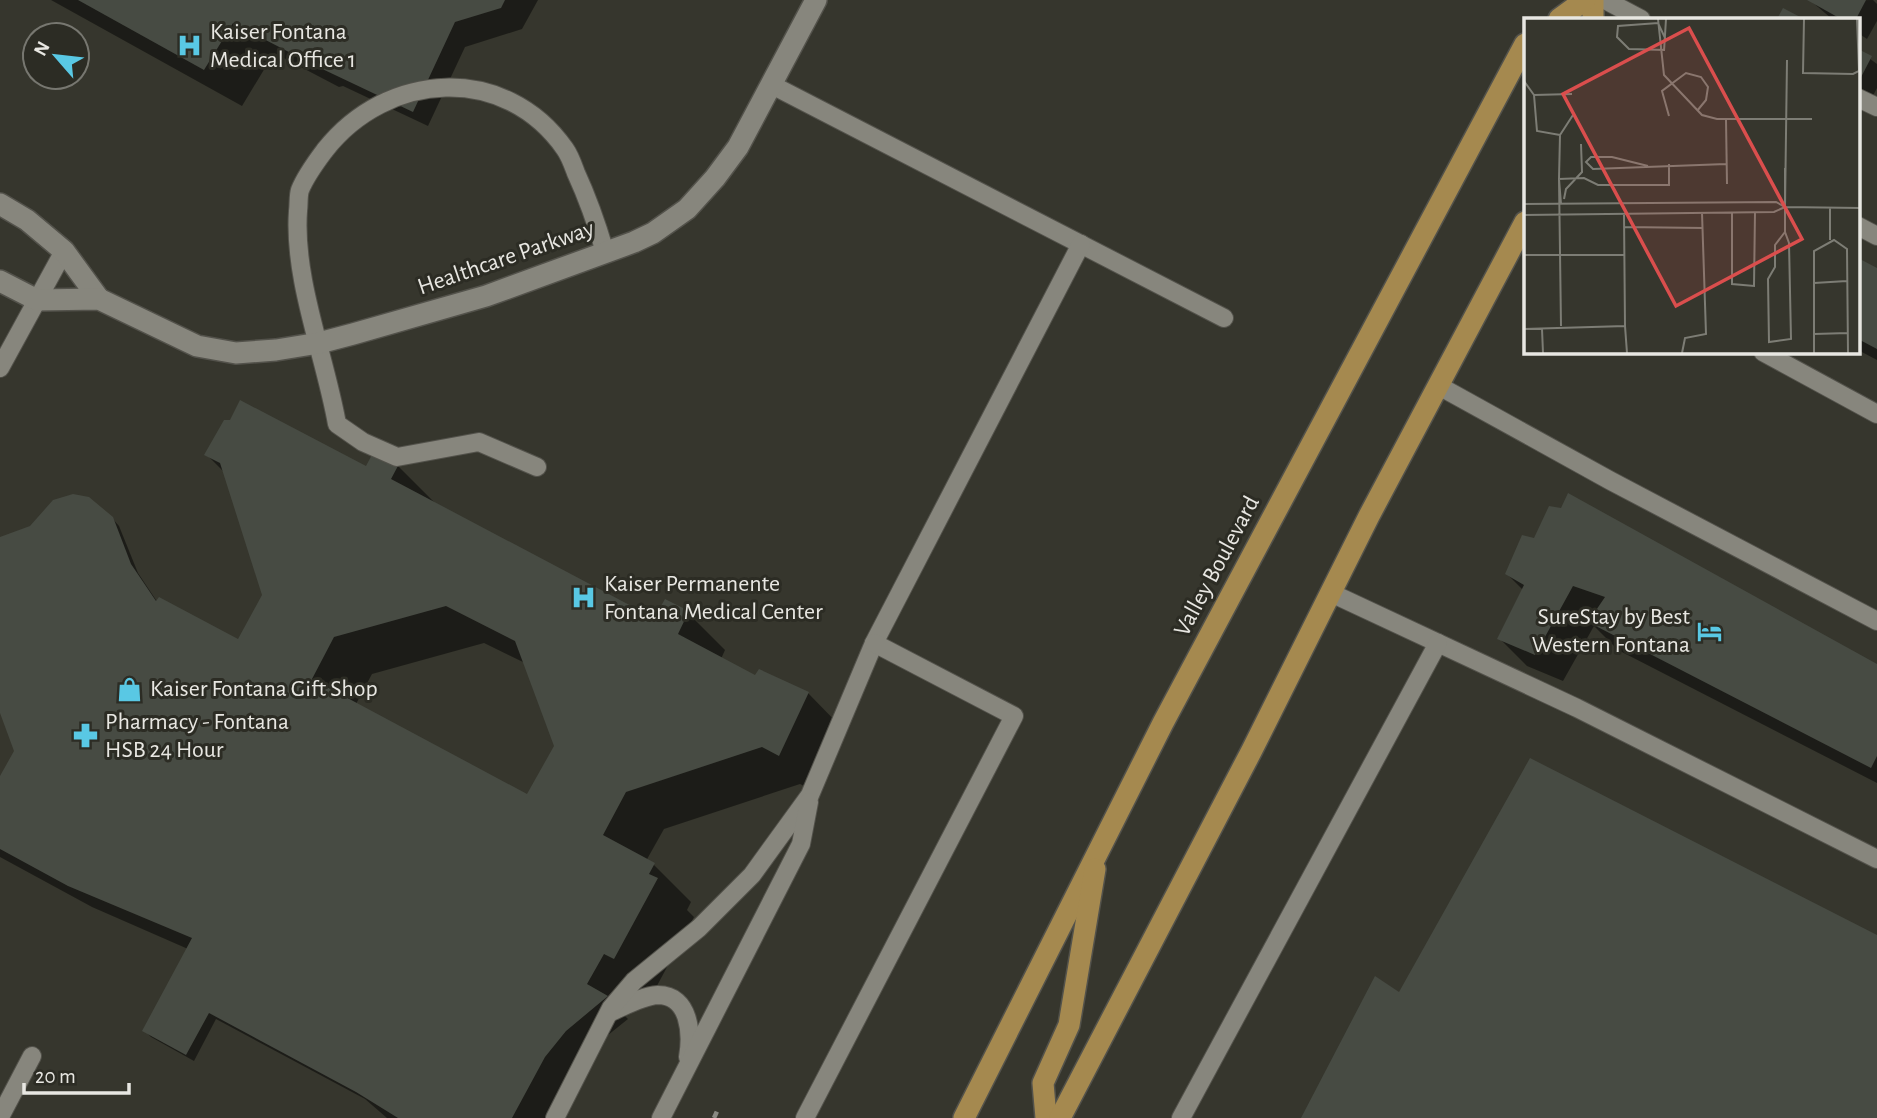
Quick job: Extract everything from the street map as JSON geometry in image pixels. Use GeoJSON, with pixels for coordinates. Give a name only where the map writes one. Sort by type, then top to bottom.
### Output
{"type":"FeatureCollection","features":[{"type":"Feature","properties":{"kind":"main road"},"geometry":{"type":"LineString","coordinates":[[1560,18],[1585,0]]}},
{"type":"Feature","properties":{"kind":"main road"},"geometry":{"type":"LineString","coordinates":[[1593,0],[1594,18]]}},
{"type":"Feature","properties":{"kind":"main road","name":"Valley Boulevard"},"geometry":{"type":"LineString","coordinates":[[964,1118],[1169,710],[1524,46]]}},
{"type":"Feature","properties":{"kind":"main road"},"geometry":{"type":"LineString","coordinates":[[1060,1118],[1524,224]]}},
{"type":"Feature","properties":{"kind":"main road"},"geometry":{"type":"LineString","coordinates":[[1046,1118],[1043,1083],[1069,1025],[1098,850]]}},
{"type":"Feature","properties":{"kind":"street","name":"Healthcare Parkway"},"geometry":{"type":"LineString","coordinates":[[0,281],[37,300],[99,299],[197,346],[236,353],[319,343],[486,296],[653,233],[687,209],[738,147],[817,0]]}},
{"type":"Feature","properties":{"kind":"street","name":"Healthcare Parkway"},"geometry":{"type":"LineString","coordinates":[[0,204],[27,220],[64,251],[99,299]]}},
{"type":"Feature","properties":{"kind":"lane"},"geometry":{"type":"LineString","coordinates":[[1605,0],[1639,18]]}},
{"type":"Feature","properties":{"kind":"lane"},"geometry":{"type":"LineString","coordinates":[[772,85],[1224,318]]}},
{"type":"Feature","properties":{"kind":"lane"},"geometry":{"type":"LineString","coordinates":[[537,467],[479,442],[397,457],[363,442],[337,424],[296,234],[300,192],[312,167],[339,133],[364,111],[418,89],[483,92],[522,108],[545,127],[566,150],[590,202],[605,252]]}},
{"type":"Feature","properties":{"kind":"lane"},"geometry":{"type":"LineString","coordinates":[[1860,98],[1877,107]]}},
{"type":"Feature","properties":{"kind":"lane"},"geometry":{"type":"LineString","coordinates":[[1860,227],[1877,236]]}},
{"type":"Feature","properties":{"kind":"lane"},"geometry":{"type":"LineString","coordinates":[[661,1118],[801,844],[810,795],[874,643],[1081,244]]}},
{"type":"Feature","properties":{"kind":"lane"},"geometry":{"type":"LineString","coordinates":[[0,368],[64,251]]}},
{"type":"Feature","properties":{"kind":"lane"},"geometry":{"type":"LineString","coordinates":[[1767,354],[1877,414]]}},
{"type":"Feature","properties":{"kind":"lane"},"geometry":{"type":"LineString","coordinates":[[1439,386],[1611,481],[1877,621]]}},
{"type":"Feature","properties":{"kind":"lane"},"geometry":{"type":"LineString","coordinates":[[1331,593],[1577,708],[1877,859]]}},
{"type":"Feature","properties":{"kind":"lane"},"geometry":{"type":"LineString","coordinates":[[805,1118],[1014,716],[874,643]]}},
{"type":"Feature","properties":{"kind":"lane"},"geometry":{"type":"LineString","coordinates":[[1181,1118],[1438,643]]}},
{"type":"Feature","properties":{"kind":"lane"},"geometry":{"type":"LineString","coordinates":[[555,1118],[607,1014],[634,981],[699,928],[752,875],[810,795]]}},
{"type":"Feature","properties":{"kind":"lane"},"geometry":{"type":"LineString","coordinates":[[607,1014],[643,998],[657,995],[667,996],[677,1002],[685,1012],[690,1030],[690,1047],[684,1074]]}},
{"type":"Feature","properties":{"kind":"lane"},"geometry":{"type":"LineString","coordinates":[[0,1117],[32,1056]]}},
{"type":"Feature","properties":{"kind":"path"},"geometry":{"type":"LineString","coordinates":[[714,1118],[718,1109]]}},
{"type":"Feature","properties":{"kind":"building"},"geometry":{"type":"Polygon","coordinates":[[[78,0],[505,0],[501,8],[455,22],[413,112],[233,23],[204,70],[78,0]]]}},
{"type":"Feature","properties":{"kind":"building"},"geometry":{"type":"Polygon","coordinates":[[[1807,0],[1866,0],[1857,18],[1839,18],[1807,0]]]}},
{"type":"Feature","properties":{"kind":"building"},"geometry":{"type":"Polygon","coordinates":[[[1783,8],[1802,18],[1778,18],[1783,8]]]}},
{"type":"Feature","properties":{"kind":"building"},"geometry":{"type":"Polygon","coordinates":[[[1860,50],[1872,56],[1860,79],[1860,50]]]}},
{"type":"Feature","properties":{"kind":"building"},"geometry":{"type":"Polygon","coordinates":[[[1860,259],[1877,268],[1877,349],[1860,340],[1860,259]]]}},
{"type":"Feature","properties":{"kind":"building"},"geometry":{"type":"Polygon","coordinates":[[[240,400],[366,466],[374,451],[399,464],[391,479],[654,618],[665,599],[689,611],[678,634],[755,675],[759,669],[809,692],[779,756],[762,747],[626,792],[603,835],[655,863],[649,874],[658,878],[614,959],[604,954],[587,984],[608,996],[566,1031],[545,1057],[512,1118],[398,1118],[356,1092],[209,1013],[186,1055],[142,1031],[192,938],[68,886],[0,849],[0,776],[14,751],[0,713],[0,537],[30,526],[53,500],[73,494],[89,497],[113,517],[131,564],[156,601],[159,597],[238,639],[262,595],[220,463],[204,455],[224,420],[230,420],[240,400]],[[446,606],[334,637],[312,679],[527,794],[554,746],[515,641],[446,606]]]}},
{"type":"Feature","properties":{"kind":"building","name":"SureStay by Best Western Fontana"},"geometry":{"type":"Polygon","coordinates":[[[1568,493],[1877,664],[1877,756],[1871,768],[1588,622],[1605,597],[1573,586],[1535,655],[1497,639],[1524,585],[1505,574],[1522,535],[1534,538],[1549,506],[1561,508],[1568,493]]]}},
{"type":"Feature","properties":{"kind":"building"},"geometry":{"type":"Polygon","coordinates":[[[1530,758],[1877,935],[1877,1118],[1301,1118],[1375,976],[1399,992],[1530,758]]]}},
{"type":"Feature","properties":{"kind":"place","name":"Kaiser Fontana Medical Office 1"},"geometry":{"type":"Point","coordinates":[190,46]}},
{"type":"Feature","properties":{"kind":"place","name":"Kaiser Permanente Fontana Medical Center"},"geometry":{"type":"Point","coordinates":[584,598]}},
{"type":"Feature","properties":{"kind":"place","name":"SureStay by Best Western Fontana"},"geometry":{"type":"Point","coordinates":[1710,631]}},
{"type":"Feature","properties":{"kind":"place","name":"Kaiser Fontana Gift Shop"},"geometry":{"type":"Point","coordinates":[130,689]}},
{"type":"Feature","properties":{"kind":"place","name":"Pharmacy - Fontana HSB 24 Hour"},"geometry":{"type":"Point","coordinates":[85,736]}}]}
